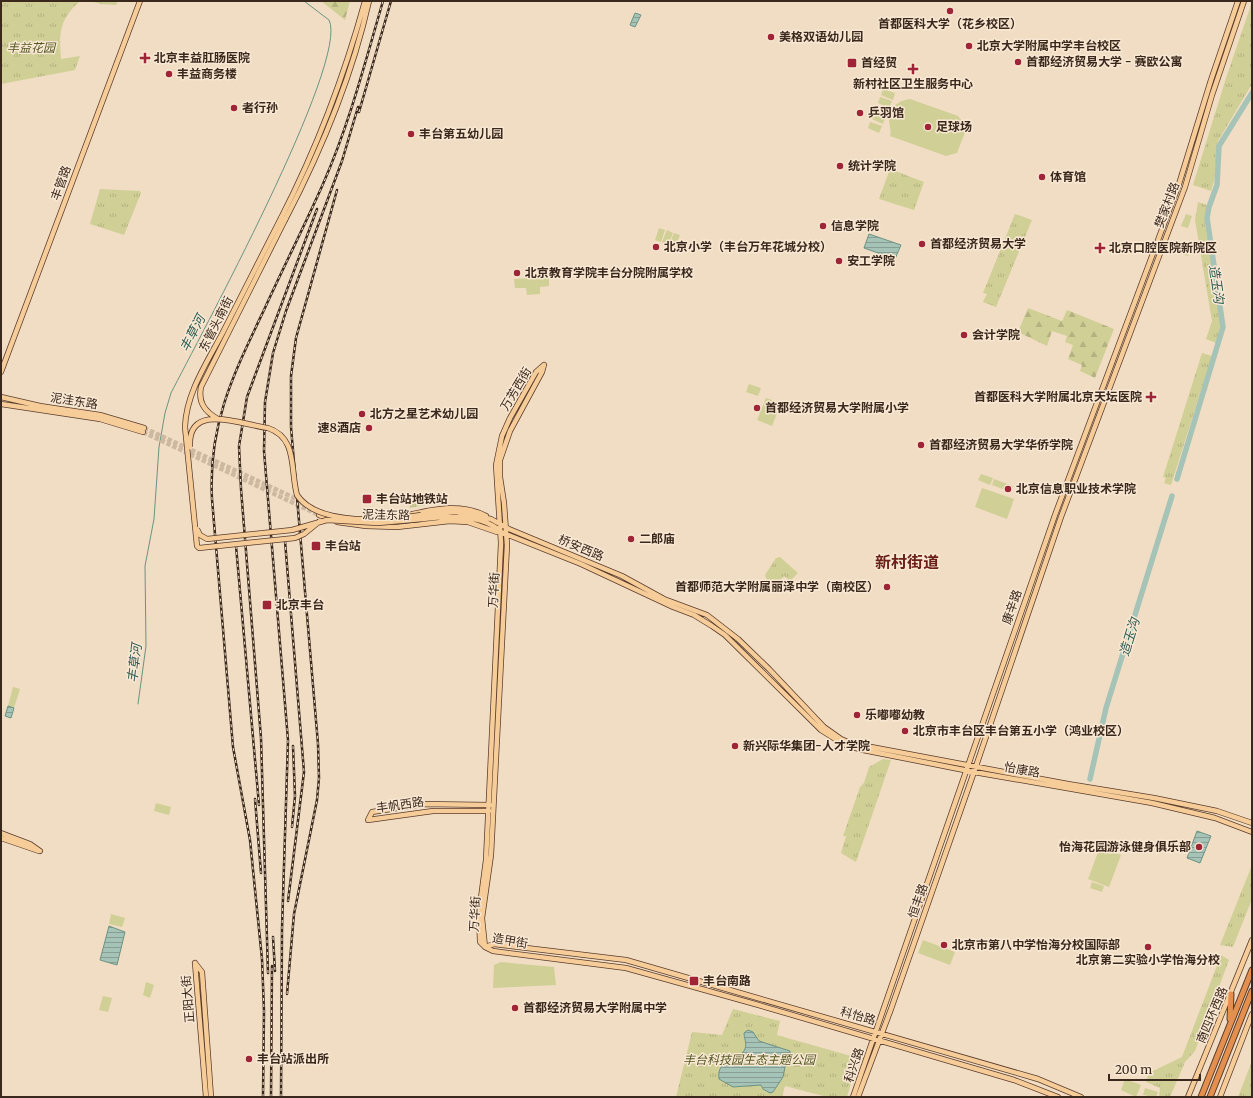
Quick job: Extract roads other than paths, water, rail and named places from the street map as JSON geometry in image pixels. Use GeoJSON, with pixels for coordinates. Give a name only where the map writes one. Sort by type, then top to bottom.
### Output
{"type":"FeatureCollection","features":[{"type":"Feature","properties":{"kind":"highway","name":"南四环西路"},"geometry":{"type":"LineString","coordinates":[[1201,1097],[1252,970]]}},
{"type":"Feature","properties":{"kind":"highway"},"geometry":{"type":"LineString","coordinates":[[1210,1097],[1252,992]]}},
{"type":"Feature","properties":{"kind":"highway"},"geometry":{"type":"LineString","coordinates":[[1230,1024],[1231,994]]}},
{"type":"Feature","properties":{"kind":"main road","name":"丰管路"},"geometry":{"type":"LineString","coordinates":[[1,372],[140,1]]}},
{"type":"Feature","properties":{"kind":"main road","name":"东管头南街"},"geometry":{"type":"LineString","coordinates":[[218,418],[210,414],[201,403],[201,387],[283,219],[314,150],[342,76],[365,1]]}},
{"type":"Feature","properties":{"kind":"main road","name":"东管头南街"},"geometry":{"type":"LineString","coordinates":[[320,521],[304,534],[295,538],[199,548],[197,546],[185,427],[186,411],[190,400],[317,154],[353,61],[369,1]]}},
{"type":"Feature","properties":{"kind":"main road","name":"樊家村路"},"geometry":{"type":"LineString","coordinates":[[1076,456],[1179,184],[1211,80],[1238,1]]}},
{"type":"Feature","properties":{"kind":"main road","name":"樊家村路"},"geometry":{"type":"LineString","coordinates":[[1082,458],[1185,187],[1212,94],[1244,1]]}},
{"type":"Feature","properties":{"kind":"main road","name":"丰管路"},"geometry":{"type":"LineString","coordinates":[[1,366],[114,61]]}},
{"type":"Feature","properties":{"kind":"main road"},"geometry":{"type":"LineString","coordinates":[[1144,294],[1146,301]]}},
{"type":"Feature","properties":{"kind":"main road","name":"万芳西街"},"geometry":{"type":"LineString","coordinates":[[500,523],[495,472],[499,447],[510,418],[536,372],[544,365],[542,372],[510,431],[500,460],[500,477],[505,527]]}},
{"type":"Feature","properties":{"kind":"main road","name":"泥洼东路"},"geometry":{"type":"LineString","coordinates":[[1,397],[40,406],[100,415],[143,430],[100,419],[1,404]]}},
{"type":"Feature","properties":{"kind":"main road"},"geometry":{"type":"LineString","coordinates":[[190,465],[190,438],[192,430],[201,422],[218,418],[268,428],[281,434],[290,447],[294,484],[301,502],[317,509]]}},
{"type":"Feature","properties":{"kind":"main road","name":"康辛路"},"geometry":{"type":"LineString","coordinates":[[968,765],[1076,456]]}},
{"type":"Feature","properties":{"kind":"main road","name":"康辛路"},"geometry":{"type":"LineString","coordinates":[[976,766],[1049,550],[1082,458]]}},
{"type":"Feature","properties":{"kind":"main road","name":"泥洼东路"},"geometry":{"type":"LineString","coordinates":[[317,509],[337,516],[383,520],[431,510],[459,508],[477,512],[491,519]]}},
{"type":"Feature","properties":{"kind":"main road","name":"桥安西路"},"geometry":{"type":"LineString","coordinates":[[317,509],[329,515],[375,519],[451,516],[466,518],[497,528],[503,533],[581,564],[702,619],[725,635],[800,707]]}},
{"type":"Feature","properties":{"kind":"main road","name":"桥安西路"},"geometry":{"type":"LineString","coordinates":[[422,517],[456,512],[491,519],[505,527],[622,576],[664,599],[707,615],[720,624],[769,669],[800,707]]}},
{"type":"Feature","properties":{"kind":"main road","name":"泥洼东路"},"geometry":{"type":"LineString","coordinates":[[319,515],[344,523],[366,526],[397,527],[450,521],[468,522],[503,533]]}},
{"type":"Feature","properties":{"kind":"main road"},"geometry":{"type":"LineString","coordinates":[[195,520],[196,529],[200,535],[207,539],[292,530],[320,521],[333,520],[378,523],[422,517]]}},
{"type":"Feature","properties":{"kind":"main road","name":"万华街"},"geometry":{"type":"LineString","coordinates":[[485,947],[482,918],[490,866],[493,808],[503,533],[500,523]]}},
{"type":"Feature","properties":{"kind":"main road","name":"万华街"},"geometry":{"type":"LineString","coordinates":[[485,947],[480,942],[478,921],[485,870],[503,533],[505,527]]}},
{"type":"Feature","properties":{"kind":"main road","name":"怡康路"},"geometry":{"type":"LineString","coordinates":[[800,707],[832,734],[850,743],[1200,807],[1252,823]]}},
{"type":"Feature","properties":{"kind":"main road","name":"怡康路"},"geometry":{"type":"LineString","coordinates":[[800,707],[828,736],[845,745],[863,750],[974,772],[1152,803],[1215,818],[1252,832]]}},
{"type":"Feature","properties":{"kind":"main road","name":"恒丰路"},"geometry":{"type":"LineString","coordinates":[[876,1040],[876,1032],[968,765]]}},
{"type":"Feature","properties":{"kind":"main road","name":"恒丰路"},"geometry":{"type":"LineString","coordinates":[[876,1040],[881,1033],[976,766]]}},
{"type":"Feature","properties":{"kind":"main road","name":"丰帆西路"},"geometry":{"type":"LineString","coordinates":[[423,804],[488,805],[493,808],[488,811],[433,811],[368,820],[372,812],[423,804]]}},
{"type":"Feature","properties":{"kind":"main road"},"geometry":{"type":"LineString","coordinates":[[1,833],[30,844],[40,851],[31,850],[1,838]]}},
{"type":"Feature","properties":{"kind":"main road","name":"南四环西路"},"geometry":{"type":"LineString","coordinates":[[1188,1097],[1252,940]]}},
{"type":"Feature","properties":{"kind":"main road","name":"造甲街"},"geometry":{"type":"LineString","coordinates":[[485,947],[494,944],[626,960]]}},
{"type":"Feature","properties":{"kind":"main road","name":"造甲街"},"geometry":{"type":"LineString","coordinates":[[485,947],[493,951],[626,968]]}},
{"type":"Feature","properties":{"kind":"main road","name":"科怡路"},"geometry":{"type":"LineString","coordinates":[[626,960],[1038,1079],[1081,1097]]}},
{"type":"Feature","properties":{"kind":"main road","name":"正阳大街"},"geometry":{"type":"LineString","coordinates":[[206,1097],[195,963],[202,972],[211,1097]]}},
{"type":"Feature","properties":{"kind":"main road","name":"科怡路"},"geometry":{"type":"LineString","coordinates":[[626,968],[1014,1080],[1058,1097]]}},
{"type":"Feature","properties":{"kind":"main road"},"geometry":{"type":"LineString","coordinates":[[1220,1097],[1252,1014]]}},
{"type":"Feature","properties":{"kind":"main road","name":"科兴路"},"geometry":{"type":"LineString","coordinates":[[853,1097],[876,1040]]}},
{"type":"Feature","properties":{"kind":"main road","name":"科兴路"},"geometry":{"type":"LineString","coordinates":[[858,1097],[876,1040]]}},
{"type":"Feature","properties":{"kind":"waterway","name":"丰草河"},"geometry":{"type":"LineString","coordinates":[[138,704],[146,646],[145,566],[154,519],[159,447],[165,413],[171,393],[268,202],[317,88],[329,46],[329,20],[304,1]]}},
{"type":"Feature","properties":{"kind":"waterway","name":"造玉沟"},"geometry":{"type":"LineString","coordinates":[[1177,479],[1223,327],[1207,218],[1209,207],[1217,185],[1219,146],[1252,93]]}},
{"type":"Feature","properties":{"kind":"waterway","name":"造玉沟"},"geometry":{"type":"LineString","coordinates":[[1090,779],[1106,708],[1172,496]]}},
{"type":"Feature","properties":{"kind":"tunnel"},"geometry":{"type":"LineString","coordinates":[[144,428],[303,502]]}},
{"type":"Feature","properties":{"kind":"tunnel"},"geometry":{"type":"LineString","coordinates":[[143,432],[319,515]]}},
{"type":"Feature","properties":{"kind":"railway"},"geometry":{"type":"LineString","coordinates":[[263,1097],[264,1011],[262,959],[250,840],[233,747],[212,499],[214,447],[225,401],[242,357],[316,200],[341,139],[356,94],[383,1]]}},
{"type":"Feature","properties":{"kind":"railway"},"geometry":{"type":"LineString","coordinates":[[359,112],[391,1]]}},
{"type":"Feature","properties":{"kind":"railway"},"geometry":{"type":"LineString","coordinates":[[281,1097],[282,929],[288,740],[264,451],[265,402],[273,353],[286,311],[342,161],[358,107]]}},
{"type":"Feature","properties":{"kind":"railway"},"geometry":{"type":"LineString","coordinates":[[287,994],[294,914],[317,800],[319,778],[318,744],[291,427],[291,376],[296,338],[337,190]]}},
{"type":"Feature","properties":{"kind":"railway"},"geometry":{"type":"LineString","coordinates":[[268,973],[261,738],[241,489],[239,446],[247,397],[317,209]]}},
{"type":"Feature","properties":{"kind":"railway"},"geometry":{"type":"LineString","coordinates":[[285,541],[304,772],[288,901]]}},
{"type":"Feature","properties":{"kind":"railway"},"geometry":{"type":"LineString","coordinates":[[236,546],[259,805]]}},
{"type":"Feature","properties":{"kind":"railway"},"geometry":{"type":"LineString","coordinates":[[292,827],[295,796],[293,746]]}},
{"type":"Feature","properties":{"kind":"railway"},"geometry":{"type":"LineString","coordinates":[[255,799],[261,873]]}},
{"type":"Feature","properties":{"kind":"railway"},"geometry":{"type":"LineString","coordinates":[[273,937],[275,971]]}},
{"type":"Feature","properties":{"kind":"railway"},"geometry":{"type":"LineString","coordinates":[[271,1097],[272,966]]}},
{"type":"Feature","properties":{"kind":"place","name":"首都医科大学（花乡校区）"},"geometry":{"type":"Point","coordinates":[950,11]}},
{"type":"Feature","properties":{"kind":"place","name":"美格双语幼儿园"},"geometry":{"type":"Point","coordinates":[771,37]}},
{"type":"Feature","properties":{"kind":"place","name":"北京大学附属中学丰台校区"},"geometry":{"type":"Point","coordinates":[969,46]}},
{"type":"Feature","properties":{"kind":"place","name":"北京丰益肛肠医院"},"geometry":{"type":"Point","coordinates":[145,58]}},
{"type":"Feature","properties":{"kind":"place","name":"首都经济贸易大学 - 赛欧公寓"},"geometry":{"type":"Point","coordinates":[1018,62]}},
{"type":"Feature","properties":{"kind":"place","name":"首经贸"},"geometry":{"type":"Point","coordinates":[852,63]}},
{"type":"Feature","properties":{"kind":"place","name":"新村社区卫生服务中心"},"geometry":{"type":"Point","coordinates":[913,69]}},
{"type":"Feature","properties":{"kind":"place","name":"丰益商务楼"},"geometry":{"type":"Point","coordinates":[169,74]}},
{"type":"Feature","properties":{"kind":"place","name":"者行孙"},"geometry":{"type":"Point","coordinates":[234,108]}},
{"type":"Feature","properties":{"kind":"place","name":"乒羽馆"},"geometry":{"type":"Point","coordinates":[860,113]}},
{"type":"Feature","properties":{"kind":"place","name":"足球场"},"geometry":{"type":"Point","coordinates":[928,127]}},
{"type":"Feature","properties":{"kind":"place","name":"丰台第五幼儿园"},"geometry":{"type":"Point","coordinates":[411,134]}},
{"type":"Feature","properties":{"kind":"place","name":"统计学院"},"geometry":{"type":"Point","coordinates":[840,166]}},
{"type":"Feature","properties":{"kind":"place","name":"体育馆"},"geometry":{"type":"Point","coordinates":[1042,177]}},
{"type":"Feature","properties":{"kind":"place","name":"信息学院"},"geometry":{"type":"Point","coordinates":[823,226]}},
{"type":"Feature","properties":{"kind":"place","name":"首都经济贸易大学"},"geometry":{"type":"Point","coordinates":[922,244]}},
{"type":"Feature","properties":{"kind":"place","name":"北京小学（丰台万年花城分校）"},"geometry":{"type":"Point","coordinates":[656,247]}},
{"type":"Feature","properties":{"kind":"place","name":"北京口腔医院新院区"},"geometry":{"type":"Point","coordinates":[1100,248]}},
{"type":"Feature","properties":{"kind":"place","name":"安工学院"},"geometry":{"type":"Point","coordinates":[839,261]}},
{"type":"Feature","properties":{"kind":"place","name":"北京教育学院丰台分院附属学校"},"geometry":{"type":"Point","coordinates":[517,273]}},
{"type":"Feature","properties":{"kind":"place","name":"会计学院"},"geometry":{"type":"Point","coordinates":[964,335]}},
{"type":"Feature","properties":{"kind":"place","name":"首都医科大学附属北京天坛医院"},"geometry":{"type":"Point","coordinates":[1151,397]}},
{"type":"Feature","properties":{"kind":"place","name":"首都经济贸易大学附属小学"},"geometry":{"type":"Point","coordinates":[757,408]}},
{"type":"Feature","properties":{"kind":"place","name":"北方之星艺术幼儿园"},"geometry":{"type":"Point","coordinates":[362,414]}},
{"type":"Feature","properties":{"kind":"place","name":"速8酒店"},"geometry":{"type":"Point","coordinates":[369,428]}},
{"type":"Feature","properties":{"kind":"place","name":"首都经济贸易大学华侨学院"},"geometry":{"type":"Point","coordinates":[921,445]}},
{"type":"Feature","properties":{"kind":"place","name":"北京信息职业技术学院"},"geometry":{"type":"Point","coordinates":[1008,489]}},
{"type":"Feature","properties":{"kind":"place","name":"丰台站地铁站"},"geometry":{"type":"Point","coordinates":[367,499]}},
{"type":"Feature","properties":{"kind":"place","name":"二郎庙"},"geometry":{"type":"Point","coordinates":[631,539]}},
{"type":"Feature","properties":{"kind":"place","name":"丰台站"},"geometry":{"type":"Point","coordinates":[316,546]}},
{"type":"Feature","properties":{"kind":"place","name":"首都师范大学附属丽泽中学（南校区）"},"geometry":{"type":"Point","coordinates":[887,587]}},
{"type":"Feature","properties":{"kind":"place","name":"北京丰台"},"geometry":{"type":"Point","coordinates":[267,605]}},
{"type":"Feature","properties":{"kind":"place","name":"乐嘟嘟幼教"},"geometry":{"type":"Point","coordinates":[857,715]}},
{"type":"Feature","properties":{"kind":"place","name":"北京市丰台区丰台第五小学（鸿业校区）"},"geometry":{"type":"Point","coordinates":[905,731]}},
{"type":"Feature","properties":{"kind":"place","name":"新兴际华集团-人才学院"},"geometry":{"type":"Point","coordinates":[735,746]}},
{"type":"Feature","properties":{"kind":"place","name":"怡海花园游泳健身俱乐部"},"geometry":{"type":"Point","coordinates":[1199,847]}},
{"type":"Feature","properties":{"kind":"place","name":"北京市第八中学怡海分校国际部"},"geometry":{"type":"Point","coordinates":[944,945]}},
{"type":"Feature","properties":{"kind":"place","name":"北京第二实验小学怡海分校"},"geometry":{"type":"Point","coordinates":[1148,947]}},
{"type":"Feature","properties":{"kind":"place","name":"丰台南路"},"geometry":{"type":"Point","coordinates":[694,981]}},
{"type":"Feature","properties":{"kind":"place","name":"首都经济贸易大学附属中学"},"geometry":{"type":"Point","coordinates":[515,1008]}},
{"type":"Feature","properties":{"kind":"place","name":"丰台站派出所"},"geometry":{"type":"Point","coordinates":[249,1059]}},
{"type":"Feature","properties":{"kind":"district","name":"新村街道"},"geometry":{"type":"Point","coordinates":[907,562]}},
{"type":"Feature","properties":{"kind":"park label","name":"丰益花园"},"geometry":{"type":"Point","coordinates":[31,48]}},
{"type":"Feature","properties":{"kind":"park label","name":"丰台科技园生态主题公园"},"geometry":{"type":"Point","coordinates":[749,1060]}}]}
